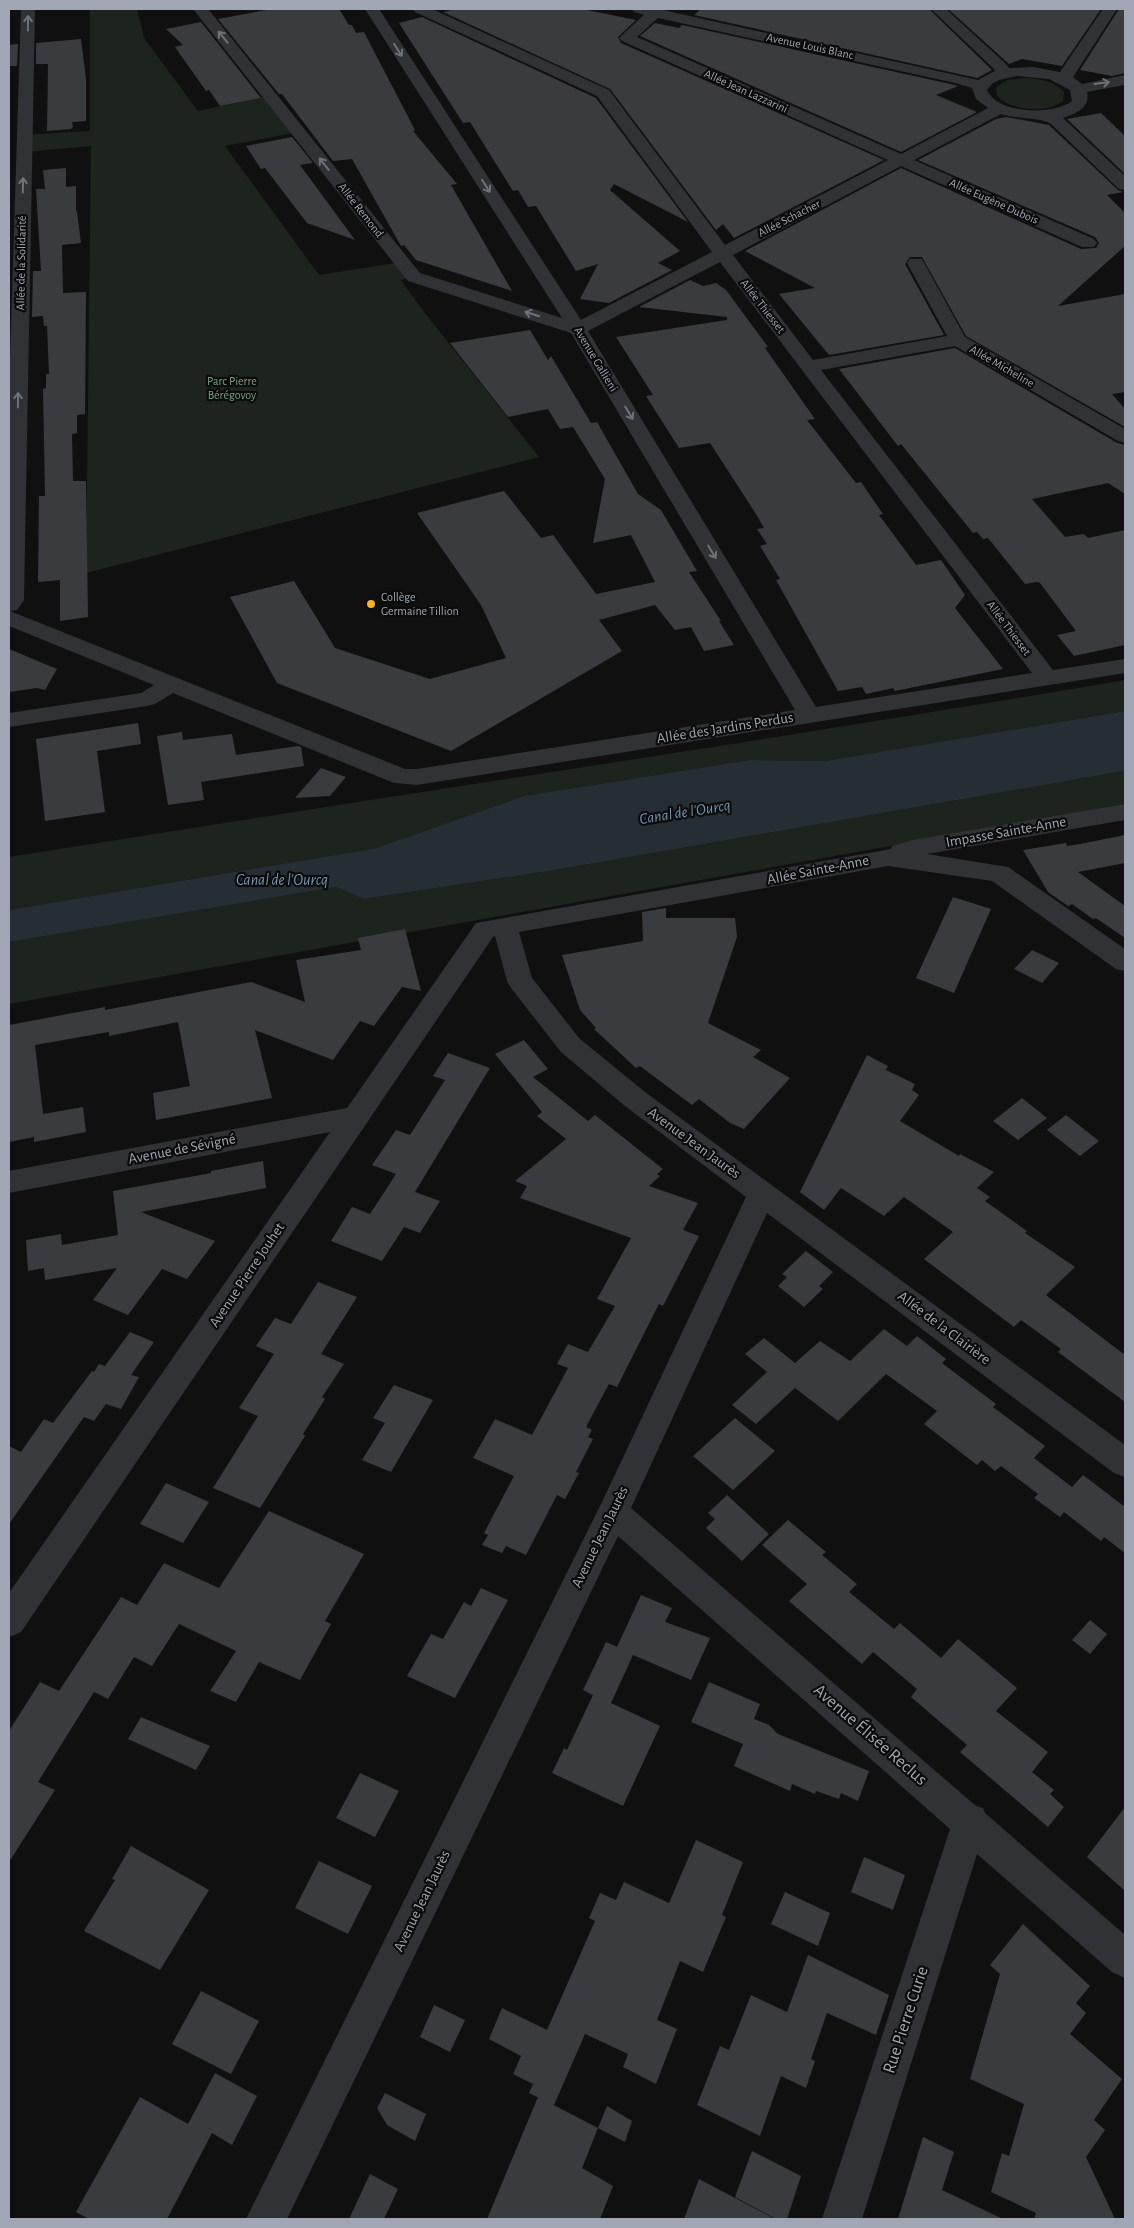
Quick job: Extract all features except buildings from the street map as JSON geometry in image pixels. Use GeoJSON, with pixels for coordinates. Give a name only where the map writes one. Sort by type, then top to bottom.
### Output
{"type":"FeatureCollection","features":[{"type":"Feature","properties":{"kind":"street","name":"Allée de la Solidarité"},"geometry":{"type":"LineString","coordinates":[[9,605],[12,600],[17,147],[28,9]]}},
{"type":"Feature","properties":{"kind":"street","name":"Allée Remond"},"geometry":{"type":"LineString","coordinates":[[200,9],[414,277],[578,329]]}},
{"type":"Feature","properties":{"kind":"street","name":"Avenue Gallieni"},"geometry":{"type":"LineString","coordinates":[[372,9],[578,329],[810,716]]}},
{"type":"Feature","properties":{"kind":"street","name":"Allée Thiesset"},"geometry":{"type":"LineString","coordinates":[[420,9],[603,92],[722,253],[1047,678]]}},
{"type":"Feature","properties":{"kind":"street","name":"Avenue Louis Blanc"},"geometry":{"type":"LineString","coordinates":[[638,9],[959,79],[981,86]]}},
{"type":"Feature","properties":{"kind":"street"},"geometry":{"type":"LineString","coordinates":[[938,9],[1000,66],[1003,73]]}},
{"type":"Feature","properties":{"kind":"street"},"geometry":{"type":"LineString","coordinates":[[1062,78],[1068,73],[1110,9]]}},
{"type":"Feature","properties":{"kind":"street","name":"Allée Jean Lazzarini"},"geometry":{"type":"LineString","coordinates":[[655,12],[627,38],[900,160]]}},
{"type":"Feature","properties":{"kind":"street"},"geometry":{"type":"LineString","coordinates":[[1033,71],[1062,78],[1080,90],[1081,97],[1078,104],[1060,113],[1046,115],[1024,114],[1000,108],[983,98],[980,92],[981,86],[986,80],[1003,73],[1033,71]]}},
{"type":"Feature","properties":{"kind":"street"},"geometry":{"type":"LineString","coordinates":[[1080,90],[1093,85],[1125,80]]}},
{"type":"Feature","properties":{"kind":"street","name":"Allée Schacher"},"geometry":{"type":"LineString","coordinates":[[578,329],[1000,108]]}},
{"type":"Feature","properties":{"kind":"street"},"geometry":{"type":"LineString","coordinates":[[1046,115],[1056,120],[1125,185]]}},
{"type":"Feature","properties":{"kind":"street","name":"Allée Eugène Dubois"},"geometry":{"type":"LineString","coordinates":[[900,160],[1088,243]]}},
{"type":"Feature","properties":{"kind":"street"},"geometry":{"type":"LineString","coordinates":[[916,263],[958,340]]}},
{"type":"Feature","properties":{"kind":"street","name":"Allée Micheline"},"geometry":{"type":"LineString","coordinates":[[810,366],[958,340],[1125,437]]}},
{"type":"Feature","properties":{"kind":"street"},"geometry":{"type":"LineString","coordinates":[[9,618],[171,684]]}},
{"type":"Feature","properties":{"kind":"street","name":"Allée des Jardins Perdus"},"geometry":{"type":"LineString","coordinates":[[171,684],[402,777],[417,777],[1125,666]]}},
{"type":"Feature","properties":{"kind":"street"},"geometry":{"type":"LineString","coordinates":[[9,720],[147,699],[171,684]]}},
{"type":"Feature","properties":{"kind":"street","name":"Impasse Sainte-Anne"},"geometry":{"type":"LineString","coordinates":[[888,857],[913,848],[1125,812]]}},
{"type":"Feature","properties":{"kind":"street","name":"Allée Sainte-Anne"},"geometry":{"type":"LineString","coordinates":[[495,928],[888,857],[998,873],[1125,962]]}},
{"type":"Feature","properties":{"kind":"street","name":"Avenue Pierre Jouhet"},"geometry":{"type":"LineString","coordinates":[[9,1621],[355,1117],[495,928]]}},
{"type":"Feature","properties":{"kind":"street","name":"Avenue Jean Jaurès"},"geometry":{"type":"LineString","coordinates":[[266,2219],[613,1512],[762,1193],[635,1100],[570,1045],[520,981],[495,928]]}},
{"type":"Feature","properties":{"kind":"street","name":"Avenue de Sévigné"},"geometry":{"type":"LineString","coordinates":[[9,1182],[355,1117]]}},
{"type":"Feature","properties":{"kind":"street","name":"Allée de la Clairière"},"geometry":{"type":"LineString","coordinates":[[762,1193],[1125,1463]]}},
{"type":"Feature","properties":{"kind":"street","name":"Avenue Élisée Reclus"},"geometry":{"type":"LineString","coordinates":[[613,1512],[970,1821],[1125,1959]]}},
{"type":"Feature","properties":{"kind":"street","name":"Rue Pierre Curie"},"geometry":{"type":"LineString","coordinates":[[842,2219],[970,1821]]}},
{"type":"Feature","properties":{"kind":"green space","name":"Parc Pierre Bérégovoy"},"geometry":{"type":"Polygon","coordinates":[[[90,9],[137,9],[144,38],[198,111],[270,96],[299,132],[225,146],[319,275],[402,262],[414,277],[401,280],[539,457],[86,573],[91,146],[24,152],[25,135],[90,131],[90,9]]]}},
{"type":"Feature","properties":{"kind":"green space"},"geometry":{"type":"Polygon","coordinates":[[[1026,78],[1042,80],[1056,85],[1064,92],[1063,101],[1048,108],[1029,109],[1011,105],[997,96],[996,87],[1007,80],[1026,78]]]}},
{"type":"Feature","properties":{"kind":"green space"},"geometry":{"type":"Polygon","coordinates":[[[1125,680],[1125,711],[825,761],[750,760],[524,796],[376,848],[9,910],[9,857],[846,726],[1125,680]]]}},
{"type":"Feature","properties":{"kind":"green space"},"geometry":{"type":"Polygon","coordinates":[[[1125,771],[1125,804],[9,1004],[9,942],[336,887],[364,899],[555,870],[1125,771]]]}},
{"type":"Feature","properties":{"kind":"water","name":"Canal de l'Ourcq"},"geometry":{"type":"Polygon","coordinates":[[[1125,711],[1125,771],[555,870],[364,899],[336,887],[9,942],[9,910],[376,848],[524,796],[750,760],[825,761],[1125,711]]]}},
{"type":"Feature","properties":{"kind":"place","name":"Collège Germaine Tillion"},"geometry":{"type":"Point","coordinates":[371,604]}}]}
